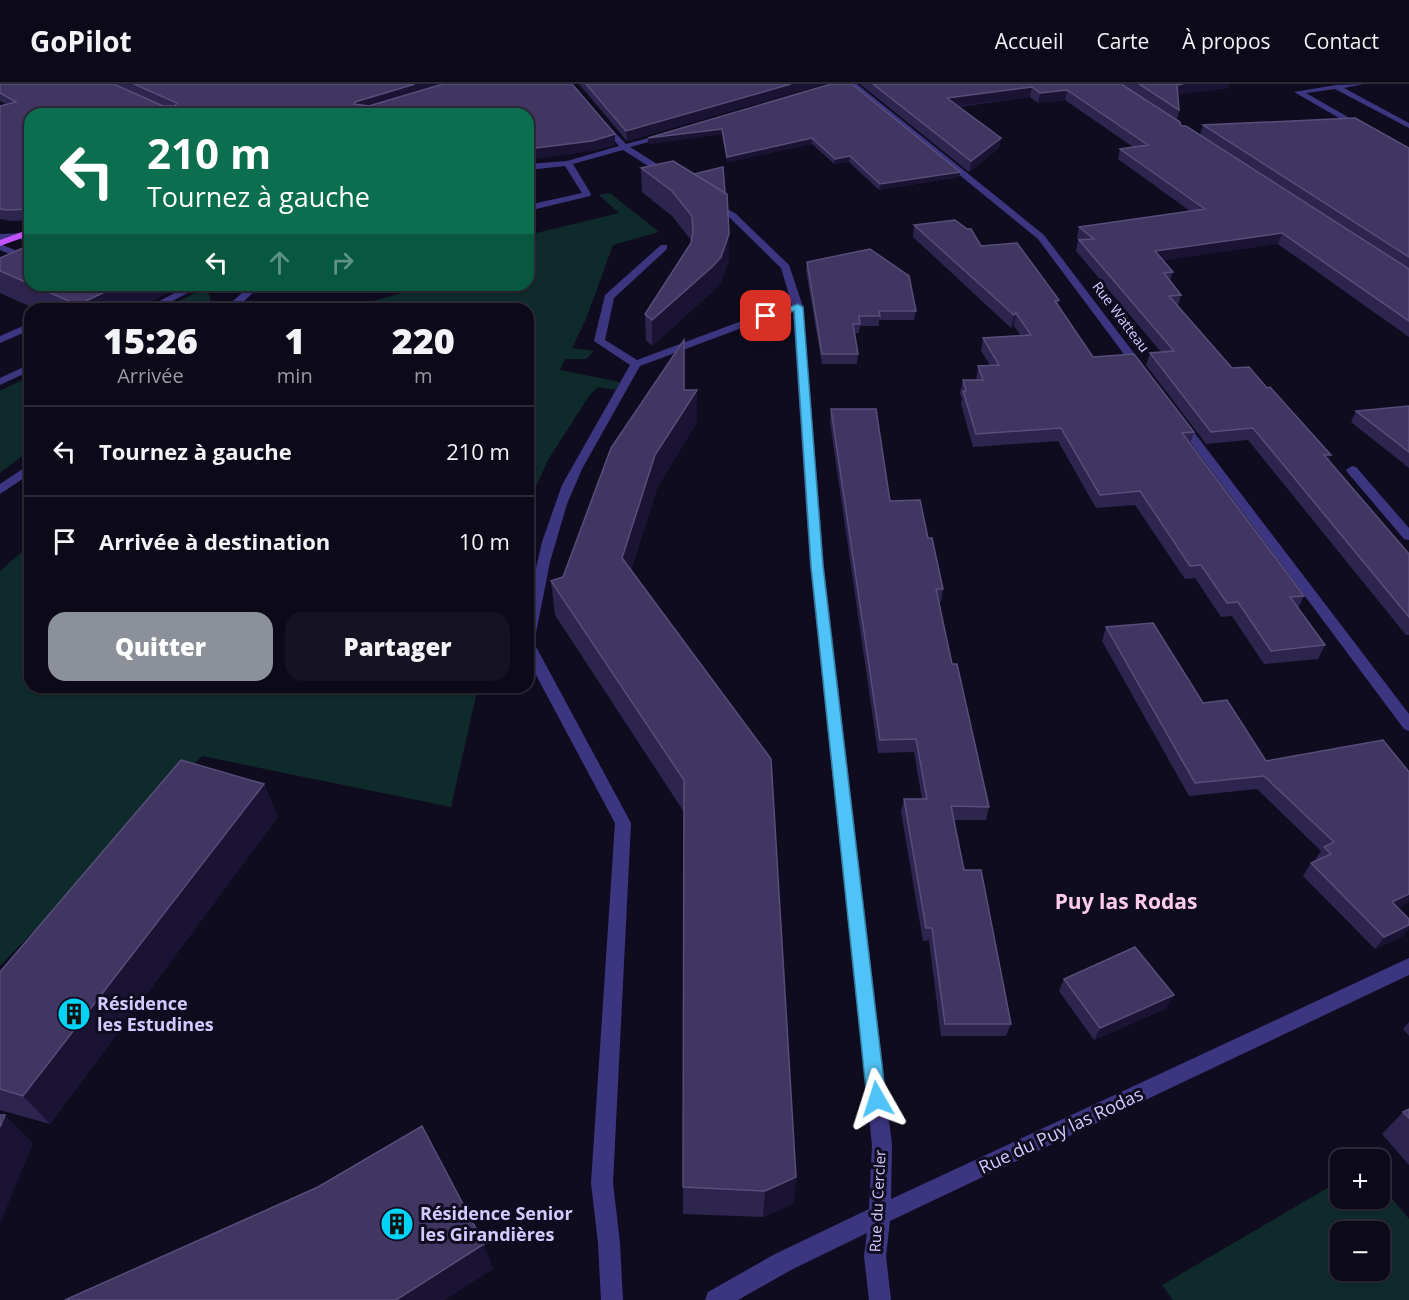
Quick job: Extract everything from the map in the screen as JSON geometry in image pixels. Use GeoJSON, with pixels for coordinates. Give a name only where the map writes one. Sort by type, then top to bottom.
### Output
{"type":"FeatureCollection","features":[{"type":"Feature","properties":{"kind":"main road"},"geometry":{"type":"LineString","coordinates":[[0,245],[24,235]]}},
{"type":"Feature","properties":{"kind":"street","name":"Rue Watteau"},"geometry":{"type":"LineString","coordinates":[[852,84],[1041,237],[1149,380]]}},
{"type":"Feature","properties":{"kind":"street"},"geometry":{"type":"LineString","coordinates":[[1360,84],[1298,92],[1368,131]]}},
{"type":"Feature","properties":{"kind":"street"},"geometry":{"type":"LineString","coordinates":[[1336,87],[1409,126]]}},
{"type":"Feature","properties":{"kind":"street","name":"Rue du Cercler"},"geometry":{"type":"LineString","coordinates":[[594,111],[624,147],[734,216],[786,267],[798,307],[817,566],[882,1145],[880,1215],[875,1256],[879,1300]]}},
{"type":"Feature","properties":{"kind":"street"},"geometry":{"type":"LineString","coordinates":[[534,166],[568,163],[679,131]]}},
{"type":"Feature","properties":{"kind":"street"},"geometry":{"type":"LineString","coordinates":[[534,207],[587,194],[568,163]]}},
{"type":"Feature","properties":{"kind":"street"},"geometry":{"type":"LineString","coordinates":[[0,235],[16,237]]}},
{"type":"Feature","properties":{"kind":"street"},"geometry":{"type":"LineString","coordinates":[[0,245],[24,255]]}},
{"type":"Feature","properties":{"kind":"street"},"geometry":{"type":"LineString","coordinates":[[636,364],[599,341],[609,297],[664,247]]}},
{"type":"Feature","properties":{"kind":"street"},"geometry":{"type":"LineString","coordinates":[[9,265],[24,259]]}},
{"type":"Feature","properties":{"kind":"street"},"geometry":{"type":"LineString","coordinates":[[161,303],[186,291]]}},
{"type":"Feature","properties":{"kind":"street"},"geometry":{"type":"LineString","coordinates":[[236,303],[250,291]]}},
{"type":"Feature","properties":{"kind":"street"},"geometry":{"type":"LineString","coordinates":[[534,609],[544,555],[569,484],[636,364],[751,321],[798,307]]}},
{"type":"Feature","properties":{"kind":"street"},"geometry":{"type":"LineString","coordinates":[[0,340],[24,329]]}},
{"type":"Feature","properties":{"kind":"street"},"geometry":{"type":"LineString","coordinates":[[0,382],[24,370]]}},
{"type":"Feature","properties":{"kind":"street"},"geometry":{"type":"LineString","coordinates":[[1171,409],[1409,725]]}},
{"type":"Feature","properties":{"kind":"street"},"geometry":{"type":"LineString","coordinates":[[1352,470],[1409,536]]}},
{"type":"Feature","properties":{"kind":"street"},"geometry":{"type":"LineString","coordinates":[[0,490],[24,472]]}},
{"type":"Feature","properties":{"kind":"street"},"geometry":{"type":"LineString","coordinates":[[534,657],[623,823],[602,1183],[609,1243],[612,1300]]}},
{"type":"Feature","properties":{"kind":"street","name":"Rue du Puy las Rodas"},"geometry":{"type":"LineString","coordinates":[[716,1300],[783,1262],[880,1215],[1409,966]]}},
{"type":"Feature","properties":{"kind":"green space"},"geometry":{"type":"Polygon","coordinates":[[[610,193],[659,232],[613,245],[586,319],[572,348],[594,351],[586,359],[565,359],[560,370],[620,382],[616,390],[598,387],[589,396],[548,460],[534,491],[534,303],[366,303],[409,291],[534,291],[534,234],[619,213],[599,195],[610,193]]]}},
{"type":"Feature","properties":{"kind":"green space"},"geometry":{"type":"Polygon","coordinates":[[[199,291],[208,291],[211,303],[175,303],[199,291]]]}},
{"type":"Feature","properties":{"kind":"green space"},"geometry":{"type":"Polygon","coordinates":[[[24,379],[24,455],[0,473],[0,391],[24,379]]]}},
{"type":"Feature","properties":{"kind":"green space"},"geometry":{"type":"Polygon","coordinates":[[[24,550],[24,693],[477,693],[451,807],[202,756],[0,966],[0,571],[24,550]]]}},
{"type":"Feature","properties":{"kind":"green space"},"geometry":{"type":"Polygon","coordinates":[[[1330,1186],[1330,1209],[1390,1209],[1390,1196],[1409,1219],[1409,1300],[1173,1300],[1162,1285],[1330,1186]]]}},
{"type":"Feature","properties":{"kind":"building"},"geometry":{"type":"Polygon","coordinates":[[[0,84],[114,84],[163,106],[175,106],[177,103],[134,84],[415,84],[354,104],[369,106],[443,84],[572,84],[615,134],[592,141],[534,148],[534,108],[24,108],[24,209],[6,210],[0,209],[0,106],[16,102],[0,93],[0,84]]]}},
{"type":"Feature","properties":{"kind":"building"},"geometry":{"type":"Polygon","coordinates":[[[586,84],[791,84],[626,131],[586,84]]]}},
{"type":"Feature","properties":{"kind":"building"},"geometry":{"type":"Polygon","coordinates":[[[831,84],[852,84],[960,172],[880,184],[850,156],[835,159],[812,138],[727,157],[722,129],[648,138],[831,84]]]}},
{"type":"Feature","properties":{"kind":"building"},"geometry":{"type":"Polygon","coordinates":[[[873,84],[1121,84],[1180,122],[1181,126],[1186,126],[1409,269],[1409,321],[1282,233],[1155,251],[1173,272],[1164,273],[1181,295],[1169,296],[1232,368],[1249,367],[1267,388],[1270,387],[1331,455],[1324,455],[1409,554],[1409,617],[1253,428],[1211,432],[1150,353],[1174,351],[1079,240],[1094,239],[1079,227],[1205,209],[1120,149],[1148,145],[1067,90],[1040,93],[1032,87],[947,98],[1001,138],[971,161],[873,84]]]}},
{"type":"Feature","properties":{"kind":"building"},"geometry":{"type":"Polygon","coordinates":[[[1139,84],[1183,84],[1177,85],[1179,110],[1139,84]]]}},
{"type":"Feature","properties":{"kind":"building"},"geometry":{"type":"Polygon","coordinates":[[[1355,118],[1409,148],[1409,257],[1203,125],[1355,118]]]}},
{"type":"Feature","properties":{"kind":"building"},"geometry":{"type":"Polygon","coordinates":[[[673,161],[727,194],[729,234],[721,257],[652,320],[645,314],[691,243],[692,216],[672,191],[641,168],[673,161]]]}},
{"type":"Feature","properties":{"kind":"building"},"geometry":{"type":"Polygon","coordinates":[[[723,167],[725,193],[694,174],[723,167]]]}},
{"type":"Feature","properties":{"kind":"building"},"geometry":{"type":"Polygon","coordinates":[[[955,220],[967,229],[971,229],[981,246],[1017,243],[1059,300],[1055,301],[1093,357],[1134,354],[1194,432],[1182,433],[1304,596],[1290,597],[1325,645],[1271,651],[1238,602],[1227,603],[1201,565],[1190,566],[1140,491],[1100,495],[1061,428],[976,434],[963,391],[966,391],[963,380],[983,380],[978,366],[999,365],[983,338],[1031,335],[1016,313],[1014,315],[914,225],[955,220]]]}},
{"type":"Feature","properties":{"kind":"building"},"geometry":{"type":"Polygon","coordinates":[[[24,248],[24,281],[0,271],[0,258],[24,248]]]}},
{"type":"Feature","properties":{"kind":"building"},"geometry":{"type":"Polygon","coordinates":[[[870,249],[909,276],[916,311],[879,311],[880,316],[859,316],[860,324],[853,324],[858,354],[822,354],[807,262],[870,249]]]}},
{"type":"Feature","properties":{"kind":"building"},"geometry":{"type":"Polygon","coordinates":[[[46,291],[107,291],[82,303],[73,303],[46,291]]]}},
{"type":"Feature","properties":{"kind":"building"},"geometry":{"type":"Polygon","coordinates":[[[684,340],[684,390],[697,390],[655,455],[622,558],[771,759],[796,1177],[765,1191],[683,1187],[684,780],[551,581],[563,577],[611,448],[684,340]]]}},
{"type":"Feature","properties":{"kind":"building"},"geometry":{"type":"Polygon","coordinates":[[[1409,406],[1409,452],[1356,411],[1409,406]]]}},
{"type":"Feature","properties":{"kind":"building"},"geometry":{"type":"Polygon","coordinates":[[[831,409],[876,409],[890,501],[920,500],[928,538],[932,538],[943,589],[936,589],[952,664],[957,664],[989,807],[951,806],[964,870],[981,870],[1011,1024],[945,1024],[932,928],[926,928],[904,799],[927,799],[916,739],[880,740],[831,409]]]}},
{"type":"Feature","properties":{"kind":"building"},"geometry":{"type":"Polygon","coordinates":[[[1153,623],[1203,703],[1227,700],[1266,761],[1383,740],[1409,772],[1409,894],[1392,902],[1409,919],[1409,925],[1384,937],[1311,863],[1331,854],[1324,847],[1334,842],[1264,776],[1195,783],[1106,627],[1153,623]]]}},
{"type":"Feature","properties":{"kind":"building"},"geometry":{"type":"Polygon","coordinates":[[[181,760],[264,784],[23,1096],[0,1089],[0,972],[181,760]]]}},
{"type":"Feature","properties":{"kind":"building"},"geometry":{"type":"Polygon","coordinates":[[[1135,947],[1174,995],[1100,1028],[1064,979],[1135,947]]]}},
{"type":"Feature","properties":{"kind":"building"},"geometry":{"type":"Polygon","coordinates":[[[1409,1109],[1409,1118],[1403,1112],[1409,1109]]]}},
{"type":"Feature","properties":{"kind":"building"},"geometry":{"type":"Polygon","coordinates":[[[0,1115],[5,1115],[0,1127],[0,1115]]]}},
{"type":"Feature","properties":{"kind":"building","name":"Résidence Senior les Girandières"},"geometry":{"type":"Polygon","coordinates":[[[422,1126],[484,1244],[396,1300],[65,1300],[318,1187],[422,1126]]]}},
{"type":"Feature","properties":{"kind":"place","name":"Résidence les Estudines"},"geometry":{"type":"Point","coordinates":[74,1014]}},
{"type":"Feature","properties":{"kind":"place","name":"Résidence Senior les Girandières"},"geometry":{"type":"Point","coordinates":[397,1224]}},
{"type":"Feature","properties":{"kind":"district","name":"Puy las Rodas"},"geometry":{"type":"Point","coordinates":[1126,902]}},
{"type":"Feature","properties":{"kind":"route"},"geometry":{"type":"LineString","coordinates":[[766,316],[798,307],[817,566],[877,1099]]}}]}
